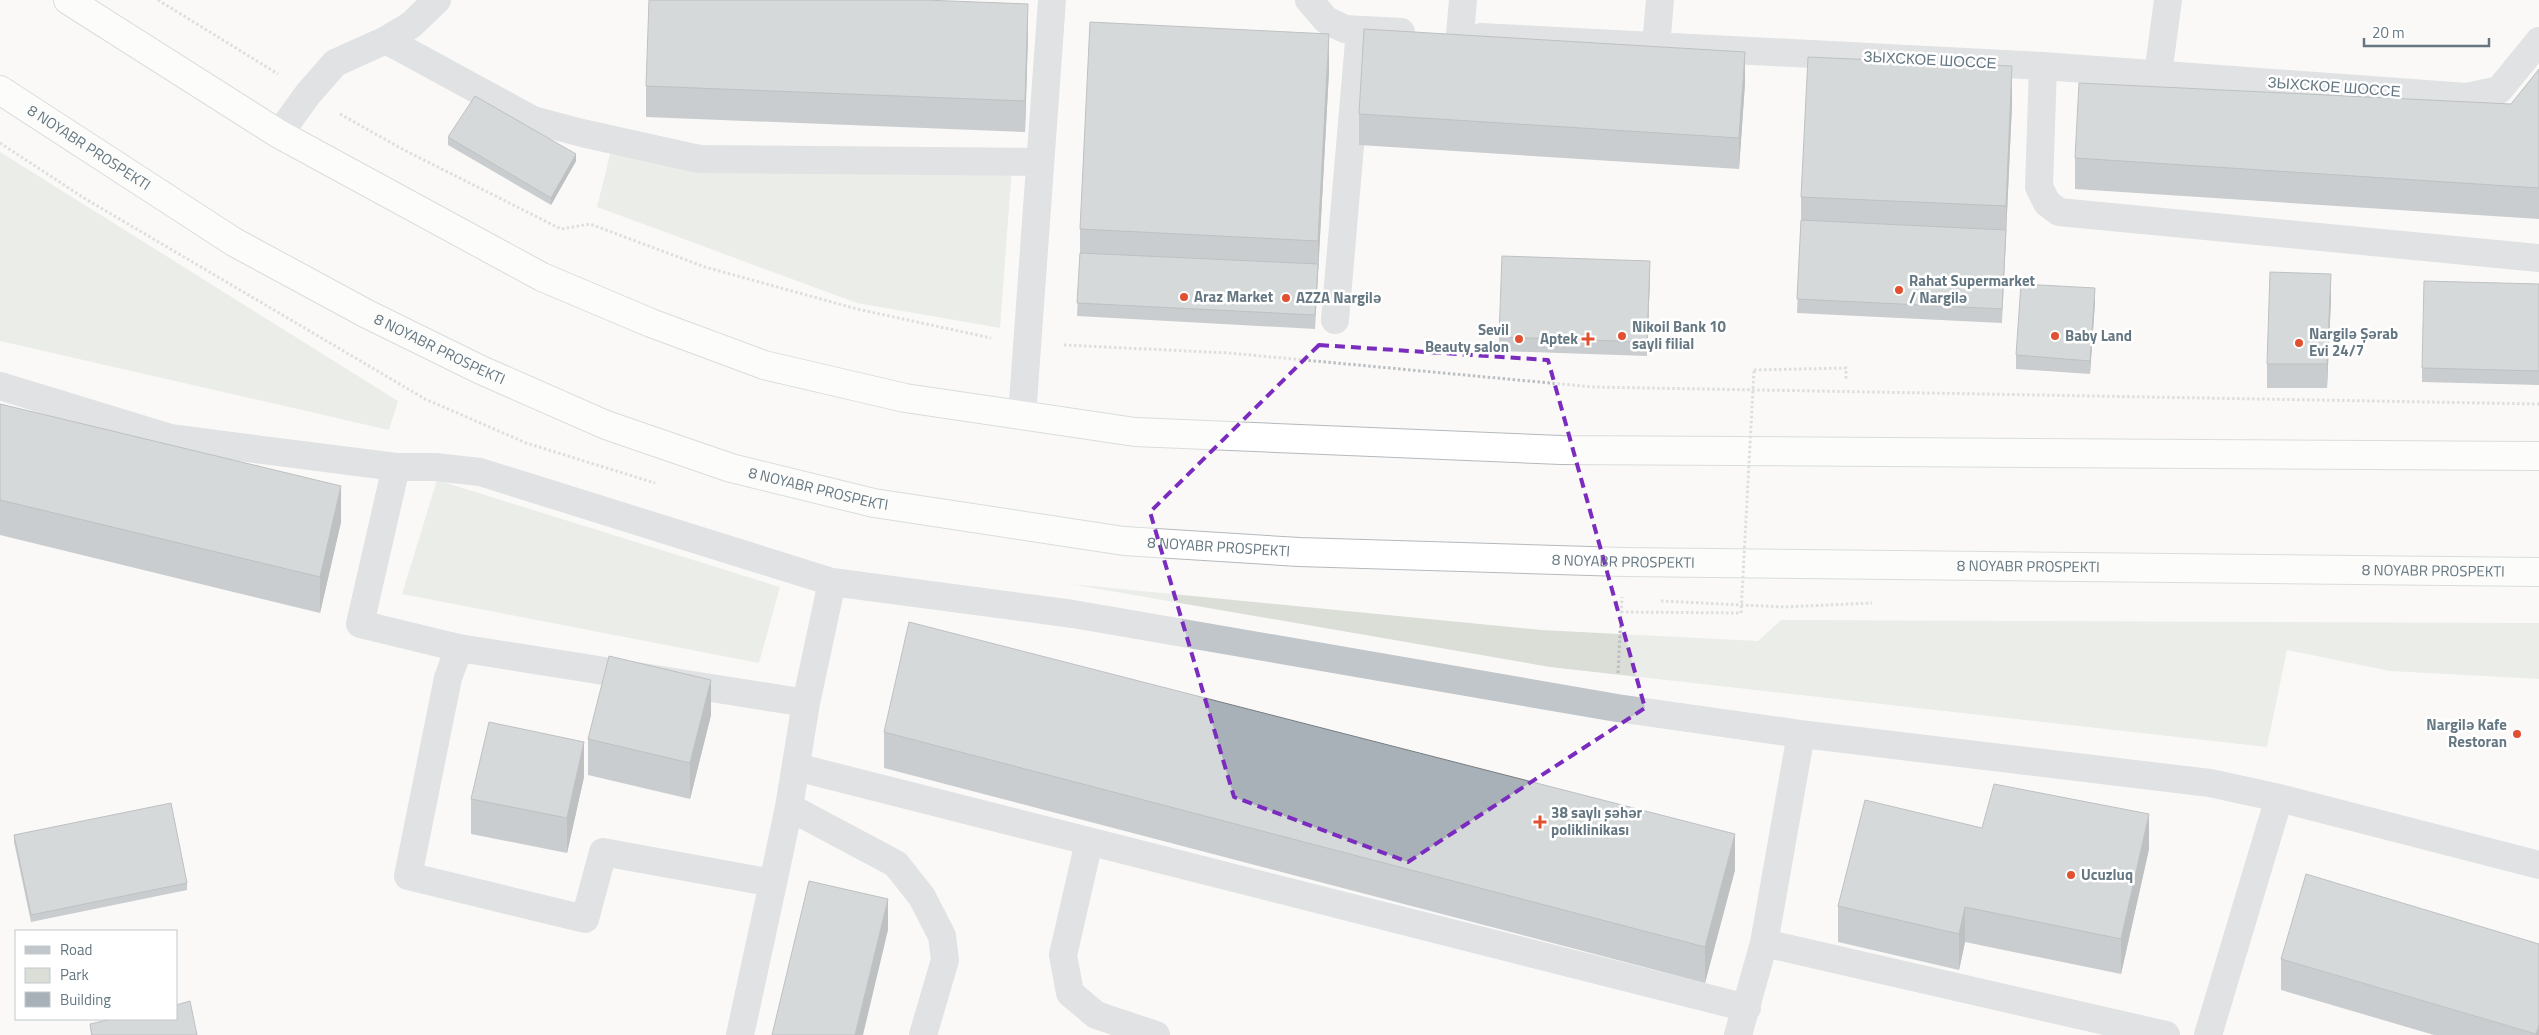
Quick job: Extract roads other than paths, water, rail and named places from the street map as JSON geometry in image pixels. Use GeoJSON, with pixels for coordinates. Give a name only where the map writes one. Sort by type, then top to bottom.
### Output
{"type":"FeatureCollection","features":[{"type":"Feature","properties":{"kind":"highway"},"geometry":{"type":"LineString","coordinates":[[68,0],[279,134],[542,277],[651,323],[764,364],[905,398],[1135,432],[1561,450],[2539,456]]}},
{"type":"Feature","properties":{"kind":"highway","name":"8 NOYABR PROSPEKTI"},"geometry":{"type":"LineString","coordinates":[[0,90],[234,242],[367,314],[481,370],[606,425],[731,468],[874,503],[1124,540],[1299,552],[1623,562],[2539,572]]}},
{"type":"Feature","properties":{"kind":"lane"},"geometry":{"type":"LineString","coordinates":[[279,134],[308,94],[335,63],[386,40],[410,25],[437,0]]}},
{"type":"Feature","properties":{"kind":"lane"},"geometry":{"type":"LineString","coordinates":[[1022,416],[1052,0]]}},
{"type":"Feature","properties":{"kind":"lane","name":"ЗЫХСКОЕ ШОССЕ"},"geometry":{"type":"LineString","coordinates":[[1309,0],[1326,20],[1344,29],[2042,66],[2467,97],[2499,90],[2539,41]]}},
{"type":"Feature","properties":{"kind":"lane"},"geometry":{"type":"LineString","coordinates":[[1443,34],[1463,0]]}},
{"type":"Feature","properties":{"kind":"lane"},"geometry":{"type":"LineString","coordinates":[[1656,46],[1660,0]]}},
{"type":"Feature","properties":{"kind":"lane"},"geometry":{"type":"LineString","coordinates":[[2158,74],[2168,0]]}},
{"type":"Feature","properties":{"kind":"lane"},"geometry":{"type":"LineString","coordinates":[[1335,320],[1360,30]]}},
{"type":"Feature","properties":{"kind":"lane"},"geometry":{"type":"LineString","coordinates":[[386,40],[533,120],[699,159],[1040,162]]}},
{"type":"Feature","properties":{"kind":"lane"},"geometry":{"type":"LineString","coordinates":[[2042,66],[2039,188],[2047,202],[2060,212],[2539,258]]}},
{"type":"Feature","properties":{"kind":"lane"},"geometry":{"type":"LineString","coordinates":[[0,386],[170,438],[396,467],[480,472],[832,582],[1073,614],[1617,708],[1802,734],[2210,783],[2279,798],[2539,865]]}},
{"type":"Feature","properties":{"kind":"lane"},"geometry":{"type":"LineString","coordinates":[[396,467],[360,624],[459,648],[806,703]]}},
{"type":"Feature","properties":{"kind":"lane"},"geometry":{"type":"LineString","coordinates":[[740,1035],[774,884],[806,703],[832,582]]}},
{"type":"Feature","properties":{"kind":"lane"},"geometry":{"type":"LineString","coordinates":[[459,648],[448,678],[408,876],[585,919],[602,852],[774,884]]}},
{"type":"Feature","properties":{"kind":"lane"},"geometry":{"type":"LineString","coordinates":[[1738,1035],[1764,943],[1802,734]]}},
{"type":"Feature","properties":{"kind":"lane"},"geometry":{"type":"LineString","coordinates":[[796,767],[1747,1008]]}},
{"type":"Feature","properties":{"kind":"lane"},"geometry":{"type":"LineString","coordinates":[[2208,1035],[2279,798]]}},
{"type":"Feature","properties":{"kind":"lane"},"geometry":{"type":"LineString","coordinates":[[789,807],[896,864],[922,897],[942,936],[945,960],[923,1035]]}},
{"type":"Feature","properties":{"kind":"lane"},"geometry":{"type":"LineString","coordinates":[[1088,842],[1063,955],[1070,993],[1096,1015],[1156,1035]]}},
{"type":"Feature","properties":{"kind":"lane"},"geometry":{"type":"LineString","coordinates":[[1764,943],[2166,1035]]}},
{"type":"Feature","properties":{"kind":"place","name":"Rahat Supermarket / Nargilə"},"geometry":{"type":"Point","coordinates":[1899,290]}},
{"type":"Feature","properties":{"kind":"place","name":"Araz Market"},"geometry":{"type":"Point","coordinates":[1184,297]}},
{"type":"Feature","properties":{"kind":"place","name":"AZZA Nargilə"},"geometry":{"type":"Point","coordinates":[1286,298]}},
{"type":"Feature","properties":{"kind":"place","name":"Nikoil Bank 10 sayli filial"},"geometry":{"type":"Point","coordinates":[1622,336]}},
{"type":"Feature","properties":{"kind":"place","name":"Baby Land"},"geometry":{"type":"Point","coordinates":[2055,336]}},
{"type":"Feature","properties":{"kind":"place","name":"Sevil Beauty salon"},"geometry":{"type":"Point","coordinates":[1519,339]}},
{"type":"Feature","properties":{"kind":"place","name":"Aptek"},"geometry":{"type":"Point","coordinates":[1588,339]}},
{"type":"Feature","properties":{"kind":"place","name":"Nargilə Şərab Evi 24/7"},"geometry":{"type":"Point","coordinates":[2299,343]}},
{"type":"Feature","properties":{"kind":"place","name":"Nargilə Kafe Restoran"},"geometry":{"type":"Point","coordinates":[2517,734]}},
{"type":"Feature","properties":{"kind":"place","name":"38 saylı şəhər poliklinikası"},"geometry":{"type":"Point","coordinates":[1540,822]}},
{"type":"Feature","properties":{"kind":"place","name":"Ucuzluq"},"geometry":{"type":"Point","coordinates":[2071,875]}}]}
